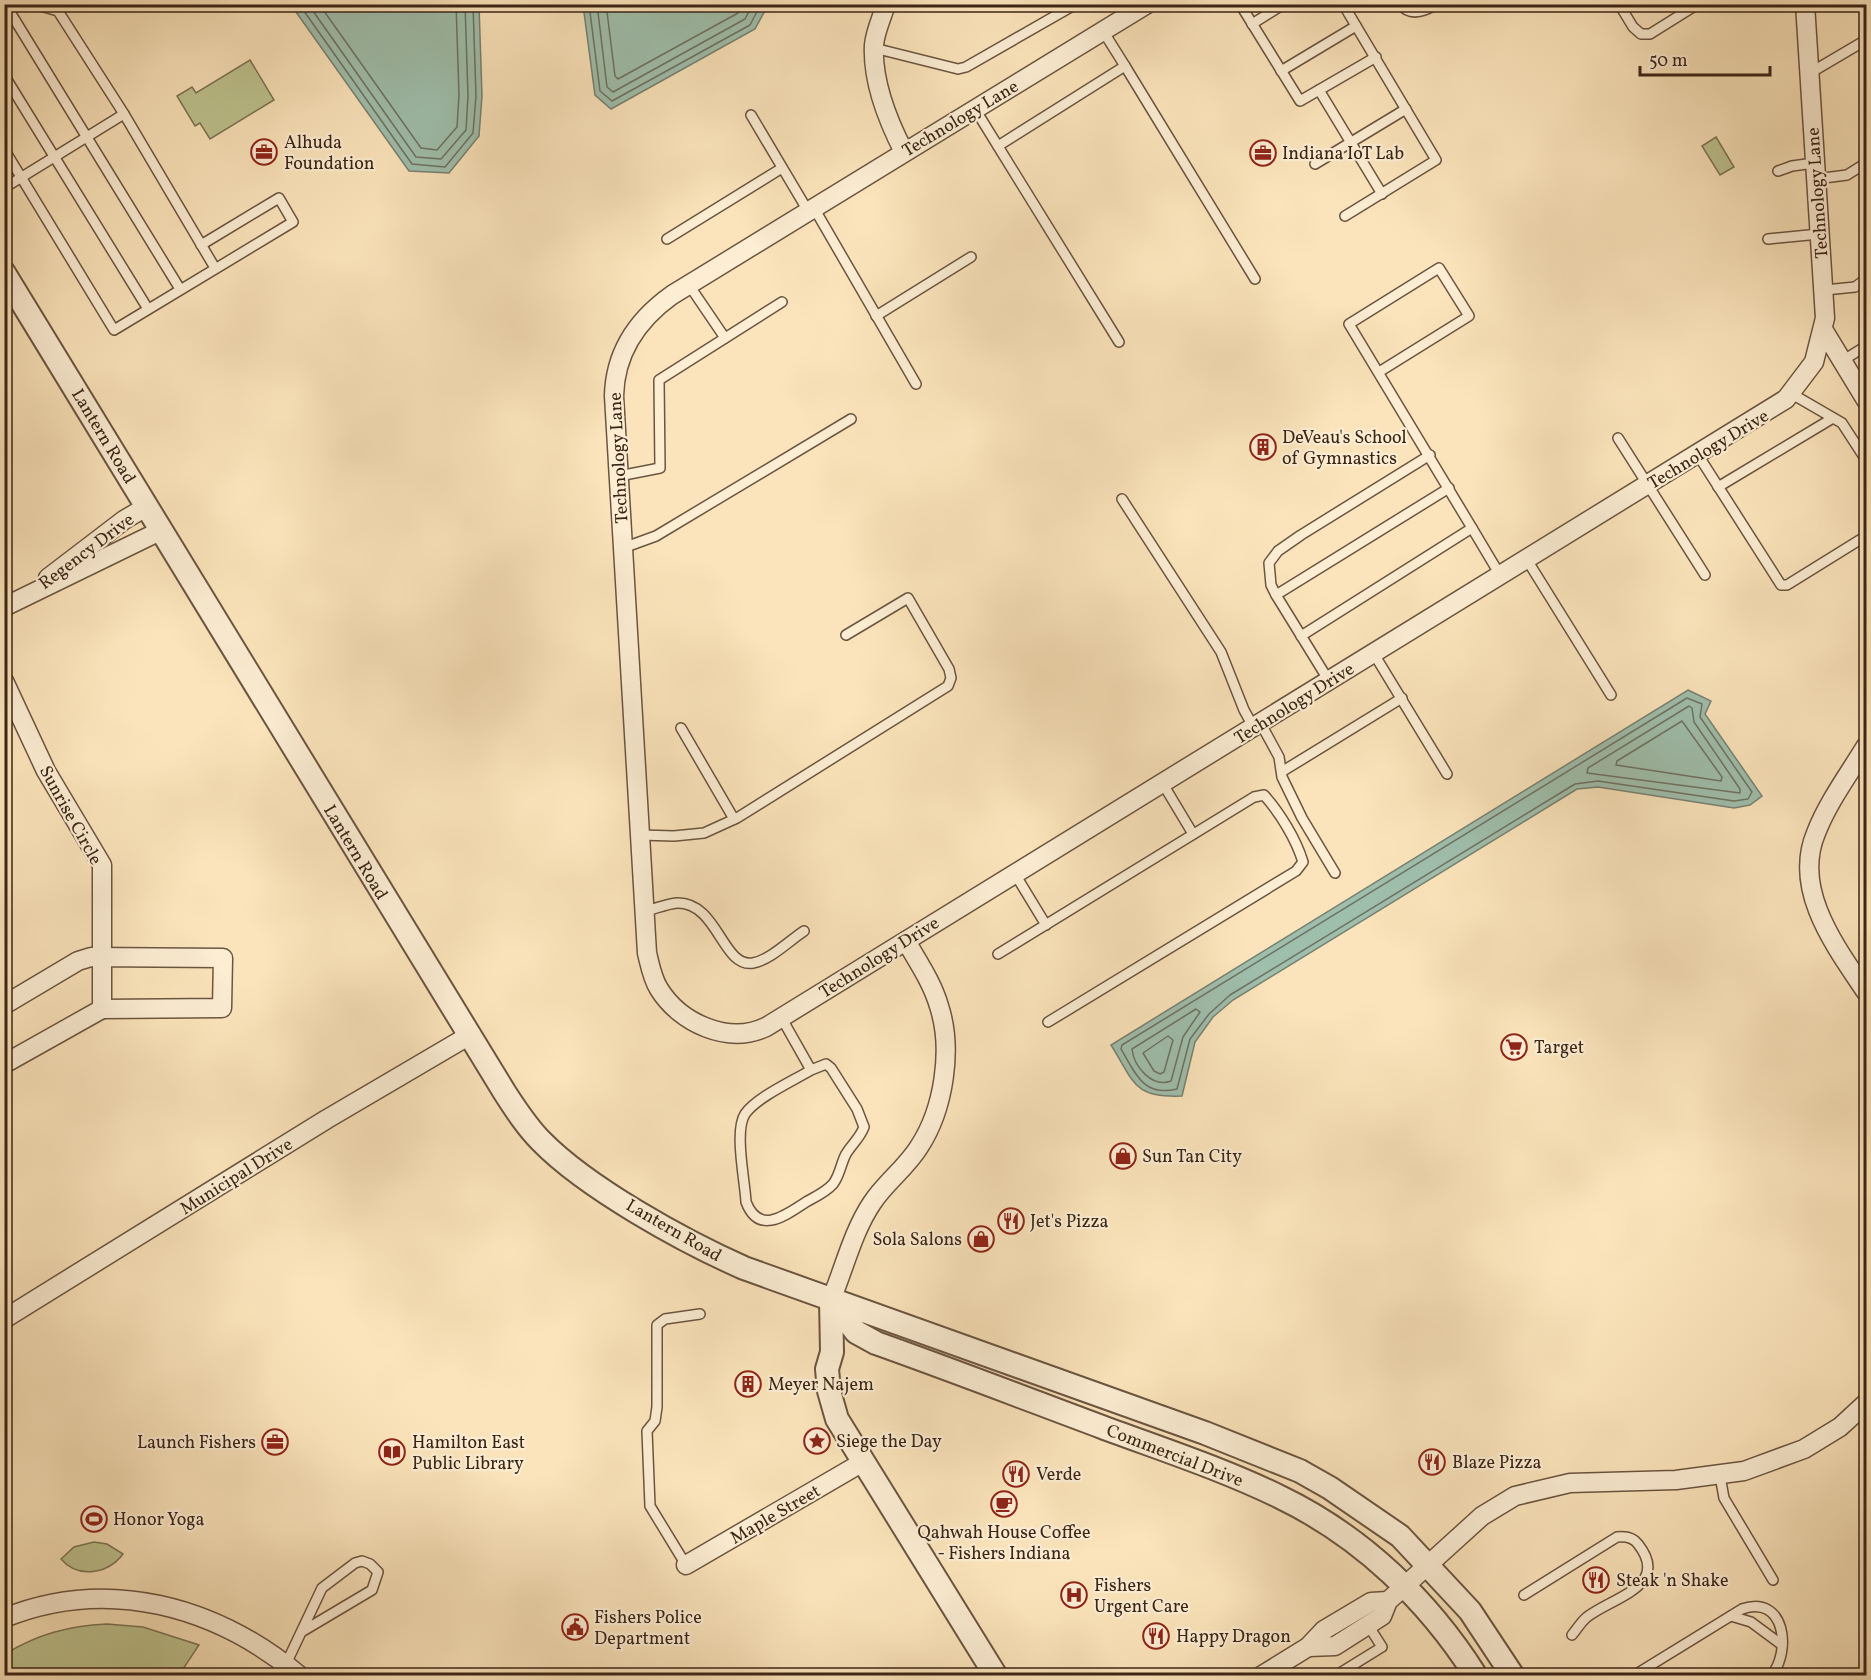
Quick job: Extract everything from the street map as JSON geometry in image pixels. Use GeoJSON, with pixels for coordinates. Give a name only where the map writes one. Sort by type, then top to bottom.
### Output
{"type":"FeatureCollection","features":[{"type":"Feature","properties":{"kind":"street"},"geometry":{"type":"LineString","coordinates":[[886,4],[874,48],[887,115],[904,152]]}},
{"type":"Feature","properties":{"kind":"street","name":"Technology Lane"},"geometry":{"type":"LineString","coordinates":[[778,1019],[744,1035],[704,1027],[677,1010],[653,980],[647,953],[614,396],[620,360],[629,339],[643,319],[661,303],[1147,4]]}},
{"type":"Feature","properties":{"kind":"street","name":"Technology Lane"},"geometry":{"type":"LineString","coordinates":[[1804,4],[1819,234],[1825,290],[1824,331],[1814,362],[1805,377]]}},
{"type":"Feature","properties":{"kind":"street","name":"Lantern Road"},"geometry":{"type":"LineString","coordinates":[[4,273],[521,1118],[540,1141],[572,1168],[642,1213],[723,1258],[831,1300],[887,1317]]}},
{"type":"Feature","properties":{"kind":"street"},"geometry":{"type":"LineString","coordinates":[[1824,331],[1866,400]]}},
{"type":"Feature","properties":{"kind":"street","name":"Technology Drive"},"geometry":{"type":"LineString","coordinates":[[778,1019],[1776,408],[1792,394],[1805,377]]}},
{"type":"Feature","properties":{"kind":"street","name":"Regency Drive"},"geometry":{"type":"LineString","coordinates":[[26,595],[124,520],[146,507]]}},
{"type":"Feature","properties":{"kind":"street","name":"Regency Drive"},"geometry":{"type":"LineString","coordinates":[[4,608],[26,595],[160,531]]}},
{"type":"Feature","properties":{"kind":"street","name":"Sunrise Circle"},"geometry":{"type":"LineString","coordinates":[[4,681],[46,771],[102,865],[102,1009]]}},
{"type":"Feature","properties":{"kind":"street"},"geometry":{"type":"LineString","coordinates":[[1866,746],[1815,835],[1810,855],[1809,877],[1813,899],[1823,921],[1866,992]]}},
{"type":"Feature","properties":{"kind":"street"},"geometry":{"type":"LineString","coordinates":[[906,941],[923,969],[941,1012],[945,1038],[940,1090],[933,1116],[920,1145],[870,1205],[831,1300],[832,1352],[827,1369],[829,1391],[840,1425],[996,1676]]}},
{"type":"Feature","properties":{"kind":"street"},"geometry":{"type":"LineString","coordinates":[[4,1005],[78,961],[103,957],[223,958],[222,1008],[102,1009],[4,1064]]}},
{"type":"Feature","properties":{"kind":"street","name":"Municipal Drive"},"geometry":{"type":"LineString","coordinates":[[4,1319],[327,1119],[470,1035]]}},
{"type":"Feature","properties":{"kind":"street","name":"Commercial Drive"},"geometry":{"type":"LineString","coordinates":[[831,1300],[855,1332],[876,1342],[1164,1450],[1282,1498],[1347,1536],[1409,1582],[1470,1611],[1513,1676]]}},
{"type":"Feature","properties":{"kind":"street","name":"Commercial Drive"},"geometry":{"type":"LineString","coordinates":[[887,1317],[1282,1462],[1330,1488],[1381,1522],[1409,1582],[1476,1676]]}},
{"type":"Feature","properties":{"kind":"street"},"geometry":{"type":"LineString","coordinates":[[1308,1647],[1335,1646],[1382,1616],[1409,1582],[1490,1511],[1515,1496],[1536,1489],[1574,1482],[1676,1480],[1720,1476],[1758,1467],[1804,1449],[1840,1427],[1866,1403]]}},
{"type":"Feature","properties":{"kind":"street","name":"Maple Street"},"geometry":{"type":"LineString","coordinates":[[686,1565],[864,1461]]}},
{"type":"Feature","properties":{"kind":"street"},"geometry":{"type":"LineString","coordinates":[[1261,1676],[1308,1647],[1324,1630],[1409,1582]]}},
{"type":"Feature","properties":{"kind":"street"},"geometry":{"type":"LineString","coordinates":[[4,1618],[61,1600],[91,1598],[155,1602],[204,1617],[248,1639],[293,1670]]}},
{"type":"Feature","properties":{"kind":"lane"},"geometry":{"type":"LineString","coordinates":[[11,4],[10,12],[180,289]]}},
{"type":"Feature","properties":{"kind":"lane"},"geometry":{"type":"LineString","coordinates":[[34,4],[58,10],[124,114],[215,268]]}},
{"type":"Feature","properties":{"kind":"lane"},"geometry":{"type":"LineString","coordinates":[[874,48],[958,69],[966,67],[1076,4]]}},
{"type":"Feature","properties":{"kind":"lane"},"geometry":{"type":"LineString","coordinates":[[1240,4],[1300,101],[1376,57]]}},
{"type":"Feature","properties":{"kind":"lane"},"geometry":{"type":"LineString","coordinates":[[1252,24],[1284,4]]}},
{"type":"Feature","properties":{"kind":"lane"},"geometry":{"type":"LineString","coordinates":[[1343,4],[1436,160],[1345,216]]}},
{"type":"Feature","properties":{"kind":"lane"},"geometry":{"type":"LineString","coordinates":[[1400,4],[1410,12],[1419,13],[1437,4]]}},
{"type":"Feature","properties":{"kind":"lane"},"geometry":{"type":"LineString","coordinates":[[1619,4],[1641,34],[1650,34],[1698,4]]}},
{"type":"Feature","properties":{"kind":"lane"},"geometry":{"type":"LineString","coordinates":[[1281,71],[1356,26]]}},
{"type":"Feature","properties":{"kind":"lane"},"geometry":{"type":"LineString","coordinates":[[1103,31],[1255,279]]}},
{"type":"Feature","properties":{"kind":"lane"},"geometry":{"type":"LineString","coordinates":[[1810,73],[1866,40]]}},
{"type":"Feature","properties":{"kind":"lane"},"geometry":{"type":"LineString","coordinates":[[998,146],[1125,66]]}},
{"type":"Feature","properties":{"kind":"lane"},"geometry":{"type":"LineString","coordinates":[[4,75],[148,309]]}},
{"type":"Feature","properties":{"kind":"lane"},"geometry":{"type":"LineString","coordinates":[[1319,90],[1382,194]]}},
{"type":"Feature","properties":{"kind":"lane"},"geometry":{"type":"LineString","coordinates":[[975,109],[1119,342]]}},
{"type":"Feature","properties":{"kind":"lane"},"geometry":{"type":"LineString","coordinates":[[1315,164],[1406,109]]}},
{"type":"Feature","properties":{"kind":"lane"},"geometry":{"type":"LineString","coordinates":[[4,188],[124,114]]}},
{"type":"Feature","properties":{"kind":"lane"},"geometry":{"type":"LineString","coordinates":[[750,115],[811,210],[916,384]]}},
{"type":"Feature","properties":{"kind":"lane"},"geometry":{"type":"LineString","coordinates":[[4,149],[114,330],[293,222],[279,198],[201,245]]}},
{"type":"Feature","properties":{"kind":"lane"},"geometry":{"type":"LineString","coordinates":[[1778,171],[1792,166],[1847,175],[1866,163]]}},
{"type":"Feature","properties":{"kind":"lane"},"geometry":{"type":"LineString","coordinates":[[667,239],[782,168]]}},
{"type":"Feature","properties":{"kind":"lane"},"geometry":{"type":"LineString","coordinates":[[1768,238],[1819,234]]}},
{"type":"Feature","properties":{"kind":"lane"},"geometry":{"type":"LineString","coordinates":[[876,316],[971,257]]}},
{"type":"Feature","properties":{"kind":"lane"},"geometry":{"type":"LineString","coordinates":[[1379,372],[1469,316],[1439,268],[1349,324],[1500,575]]}},
{"type":"Feature","properties":{"kind":"lane"},"geometry":{"type":"LineString","coordinates":[[1825,290],[1855,287],[1866,279]]}},
{"type":"Feature","properties":{"kind":"lane"},"geometry":{"type":"LineString","coordinates":[[689,285],[725,338]]}},
{"type":"Feature","properties":{"kind":"lane"},"geometry":{"type":"LineString","coordinates":[[619,476],[660,468],[659,380],[782,302]]}},
{"type":"Feature","properties":{"kind":"lane"},"geometry":{"type":"LineString","coordinates":[[1842,361],[1866,346]]}},
{"type":"Feature","properties":{"kind":"lane"},"geometry":{"type":"LineString","coordinates":[[1792,394],[1842,423],[1866,460]]}},
{"type":"Feature","properties":{"kind":"lane"},"geometry":{"type":"LineString","coordinates":[[1718,487],[1833,418]]}},
{"type":"Feature","properties":{"kind":"lane"},"geometry":{"type":"LineString","coordinates":[[623,548],[656,536],[851,419]]}},
{"type":"Feature","properties":{"kind":"lane"},"geometry":{"type":"LineString","coordinates":[[1618,438],[1705,575]]}},
{"type":"Feature","properties":{"kind":"lane"},"geometry":{"type":"LineString","coordinates":[[1698,455],[1781,585],[1787,585],[1866,536]]}},
{"type":"Feature","properties":{"kind":"lane"},"geometry":{"type":"LineString","coordinates":[[1329,681],[1276,596],[1271,585],[1269,562],[1278,551],[1430,456]]}},
{"type":"Feature","properties":{"kind":"lane"},"geometry":{"type":"LineString","coordinates":[[1276,596],[1449,488]]}},
{"type":"Feature","properties":{"kind":"lane"},"geometry":{"type":"LineString","coordinates":[[1122,499],[1221,652],[1257,726],[1271,741],[1283,771],[1285,784],[1302,818],[1335,873]]}},
{"type":"Feature","properties":{"kind":"lane"},"geometry":{"type":"LineString","coordinates":[[1300,636],[1472,528]]}},
{"type":"Feature","properties":{"kind":"lane"},"geometry":{"type":"LineString","coordinates":[[1527,560],[1611,695]]}},
{"type":"Feature","properties":{"kind":"lane"},"geometry":{"type":"LineString","coordinates":[[640,836],[704,833],[734,819],[948,686],[951,678],[949,669],[908,598],[846,635]]}},
{"type":"Feature","properties":{"kind":"lane"},"geometry":{"type":"LineString","coordinates":[[1374,654],[1447,774]]}},
{"type":"Feature","properties":{"kind":"lane"},"geometry":{"type":"LineString","coordinates":[[1283,771],[1402,698]]}},
{"type":"Feature","properties":{"kind":"lane"},"geometry":{"type":"LineString","coordinates":[[681,728],[734,819]]}},
{"type":"Feature","properties":{"kind":"lane"},"geometry":{"type":"LineString","coordinates":[[1163,784],[1193,834]]}},
{"type":"Feature","properties":{"kind":"lane"},"geometry":{"type":"LineString","coordinates":[[998,954],[1254,797],[1264,795],[1283,823],[1303,862],[1296,871],[1048,1022]]}},
{"type":"Feature","properties":{"kind":"lane"},"geometry":{"type":"LineString","coordinates":[[1015,874],[1046,925]]}},
{"type":"Feature","properties":{"kind":"lane"},"geometry":{"type":"LineString","coordinates":[[645,911],[676,903],[693,906],[707,915],[728,948],[739,960],[750,963],[760,960],[804,930]]}},
{"type":"Feature","properties":{"kind":"lane"},"geometry":{"type":"LineString","coordinates":[[778,1019],[811,1070]]}},
{"type":"Feature","properties":{"kind":"lane"},"geometry":{"type":"LineString","coordinates":[[826,1064],[831,1068],[857,1109],[864,1127],[861,1137],[847,1152],[835,1182],[827,1189],[780,1219],[768,1221],[758,1219],[750,1211],[746,1202],[740,1129],[745,1115],[754,1105],[811,1070],[826,1064]]}},
{"type":"Feature","properties":{"kind":"lane"},"geometry":{"type":"LineString","coordinates":[[686,1565],[650,1506],[647,1431],[655,1421],[657,1407],[657,1325],[665,1319],[700,1314]]}},
{"type":"Feature","properties":{"kind":"lane"},"geometry":{"type":"LineString","coordinates":[[1720,1476],[1724,1498],[1773,1580]]}},
{"type":"Feature","properties":{"kind":"lane"},"geometry":{"type":"LineString","coordinates":[[1524,1595],[1617,1537],[1631,1537],[1638,1543],[1647,1559],[1650,1568],[1648,1576],[1639,1586],[1585,1618],[1572,1635]]}},
{"type":"Feature","properties":{"kind":"lane"},"geometry":{"type":"LineString","coordinates":[[293,1670],[303,1631],[313,1604],[330,1581],[357,1562],[366,1562],[374,1567],[378,1572],[372,1590],[303,1631]]}},
{"type":"Feature","properties":{"kind":"lane"},"geometry":{"type":"LineString","coordinates":[[1633,1676],[1731,1616],[1754,1605],[1764,1606],[1778,1620],[1782,1645],[1777,1668],[1771,1676]]}},
{"type":"Feature","properties":{"kind":"lane"},"geometry":{"type":"LineString","coordinates":[[1731,1616],[1751,1622],[1782,1645]]}},
{"type":"Feature","properties":{"kind":"lane"},"geometry":{"type":"LineString","coordinates":[[1335,1676],[1382,1647],[1368,1625]]}},
{"type":"Feature","properties":{"kind":"green space"},"geometry":{"type":"Polygon","coordinates":[[[250,60],[274,100],[210,139],[200,123],[195,126],[177,96],[192,87],[196,93],[250,60]]]}},
{"type":"Feature","properties":{"kind":"green space"},"geometry":{"type":"Polygon","coordinates":[[[1716,137],[1734,167],[1720,175],[1702,146],[1716,137]]]}},
{"type":"Feature","properties":{"kind":"green space"},"geometry":{"type":"Polygon","coordinates":[[[94,1542],[107,1544],[123,1554],[109,1566],[93,1572],[76,1569],[61,1559],[74,1547],[94,1542]]]}},
{"type":"Feature","properties":{"kind":"green space"},"geometry":{"type":"Polygon","coordinates":[[[107,1624],[143,1627],[199,1645],[179,1675],[5,1675],[5,1654],[29,1641],[54,1632],[107,1624]]]}},
{"type":"Feature","properties":{"kind":"water"},"geometry":{"type":"Polygon","coordinates":[[[583,4],[768,5],[755,29],[611,109],[595,95],[583,4]]]}},
{"type":"Feature","properties":{"kind":"water"},"geometry":{"type":"Polygon","coordinates":[[[291,5],[479,5],[482,96],[479,136],[449,173],[409,171],[291,5]]]}},
{"type":"Feature","properties":{"kind":"water"},"geometry":{"type":"Polygon","coordinates":[[[1688,690],[1711,701],[1705,714],[1762,796],[1750,805],[1734,808],[1598,787],[1577,789],[1233,1000],[1213,1017],[1195,1042],[1182,1096],[1166,1096],[1144,1091],[1131,1078],[1111,1045],[1688,690]]]}},
{"type":"Feature","properties":{"kind":"place","name":"Alhuda Foundation"},"geometry":{"type":"Point","coordinates":[264,152]}},
{"type":"Feature","properties":{"kind":"place","name":"Indiana IoT Lab"},"geometry":{"type":"Point","coordinates":[1263,153]}},
{"type":"Feature","properties":{"kind":"place","name":"DeVeau's School of Gymnastics"},"geometry":{"type":"Point","coordinates":[1263,447]}},
{"type":"Feature","properties":{"kind":"place","name":"Target"},"geometry":{"type":"Point","coordinates":[1514,1047]}},
{"type":"Feature","properties":{"kind":"place","name":"Sun Tan City"},"geometry":{"type":"Point","coordinates":[1123,1156]}},
{"type":"Feature","properties":{"kind":"place","name":"Jet's Pizza"},"geometry":{"type":"Point","coordinates":[1011,1221]}},
{"type":"Feature","properties":{"kind":"place","name":"Sola Salons"},"geometry":{"type":"Point","coordinates":[981,1239]}},
{"type":"Feature","properties":{"kind":"place","name":"Meyer Najem"},"geometry":{"type":"Point","coordinates":[748,1384]}},
{"type":"Feature","properties":{"kind":"place","name":"Siege the Day"},"geometry":{"type":"Point","coordinates":[817,1441]}},
{"type":"Feature","properties":{"kind":"place","name":"Launch Fishers"},"geometry":{"type":"Point","coordinates":[275,1442]}},
{"type":"Feature","properties":{"kind":"place","name":"Hamilton East Public Library"},"geometry":{"type":"Point","coordinates":[392,1452]}},
{"type":"Feature","properties":{"kind":"place","name":"Blaze Pizza"},"geometry":{"type":"Point","coordinates":[1432,1462]}},
{"type":"Feature","properties":{"kind":"place","name":"Verde"},"geometry":{"type":"Point","coordinates":[1016,1474]}},
{"type":"Feature","properties":{"kind":"place","name":"Qahwah House Coffee - Fishers Indiana"},"geometry":{"type":"Point","coordinates":[1004,1504]}},
{"type":"Feature","properties":{"kind":"place","name":"Honor Yoga"},"geometry":{"type":"Point","coordinates":[94,1519]}},
{"type":"Feature","properties":{"kind":"place","name":"Steak 'n Shake"},"geometry":{"type":"Point","coordinates":[1596,1580]}},
{"type":"Feature","properties":{"kind":"place","name":"Fishers Urgent Care"},"geometry":{"type":"Point","coordinates":[1074,1595]}},
{"type":"Feature","properties":{"kind":"place","name":"Fishers Police Department"},"geometry":{"type":"Point","coordinates":[575,1627]}},
{"type":"Feature","properties":{"kind":"place","name":"Happy Dragon"},"geometry":{"type":"Point","coordinates":[1156,1636]}}]}
